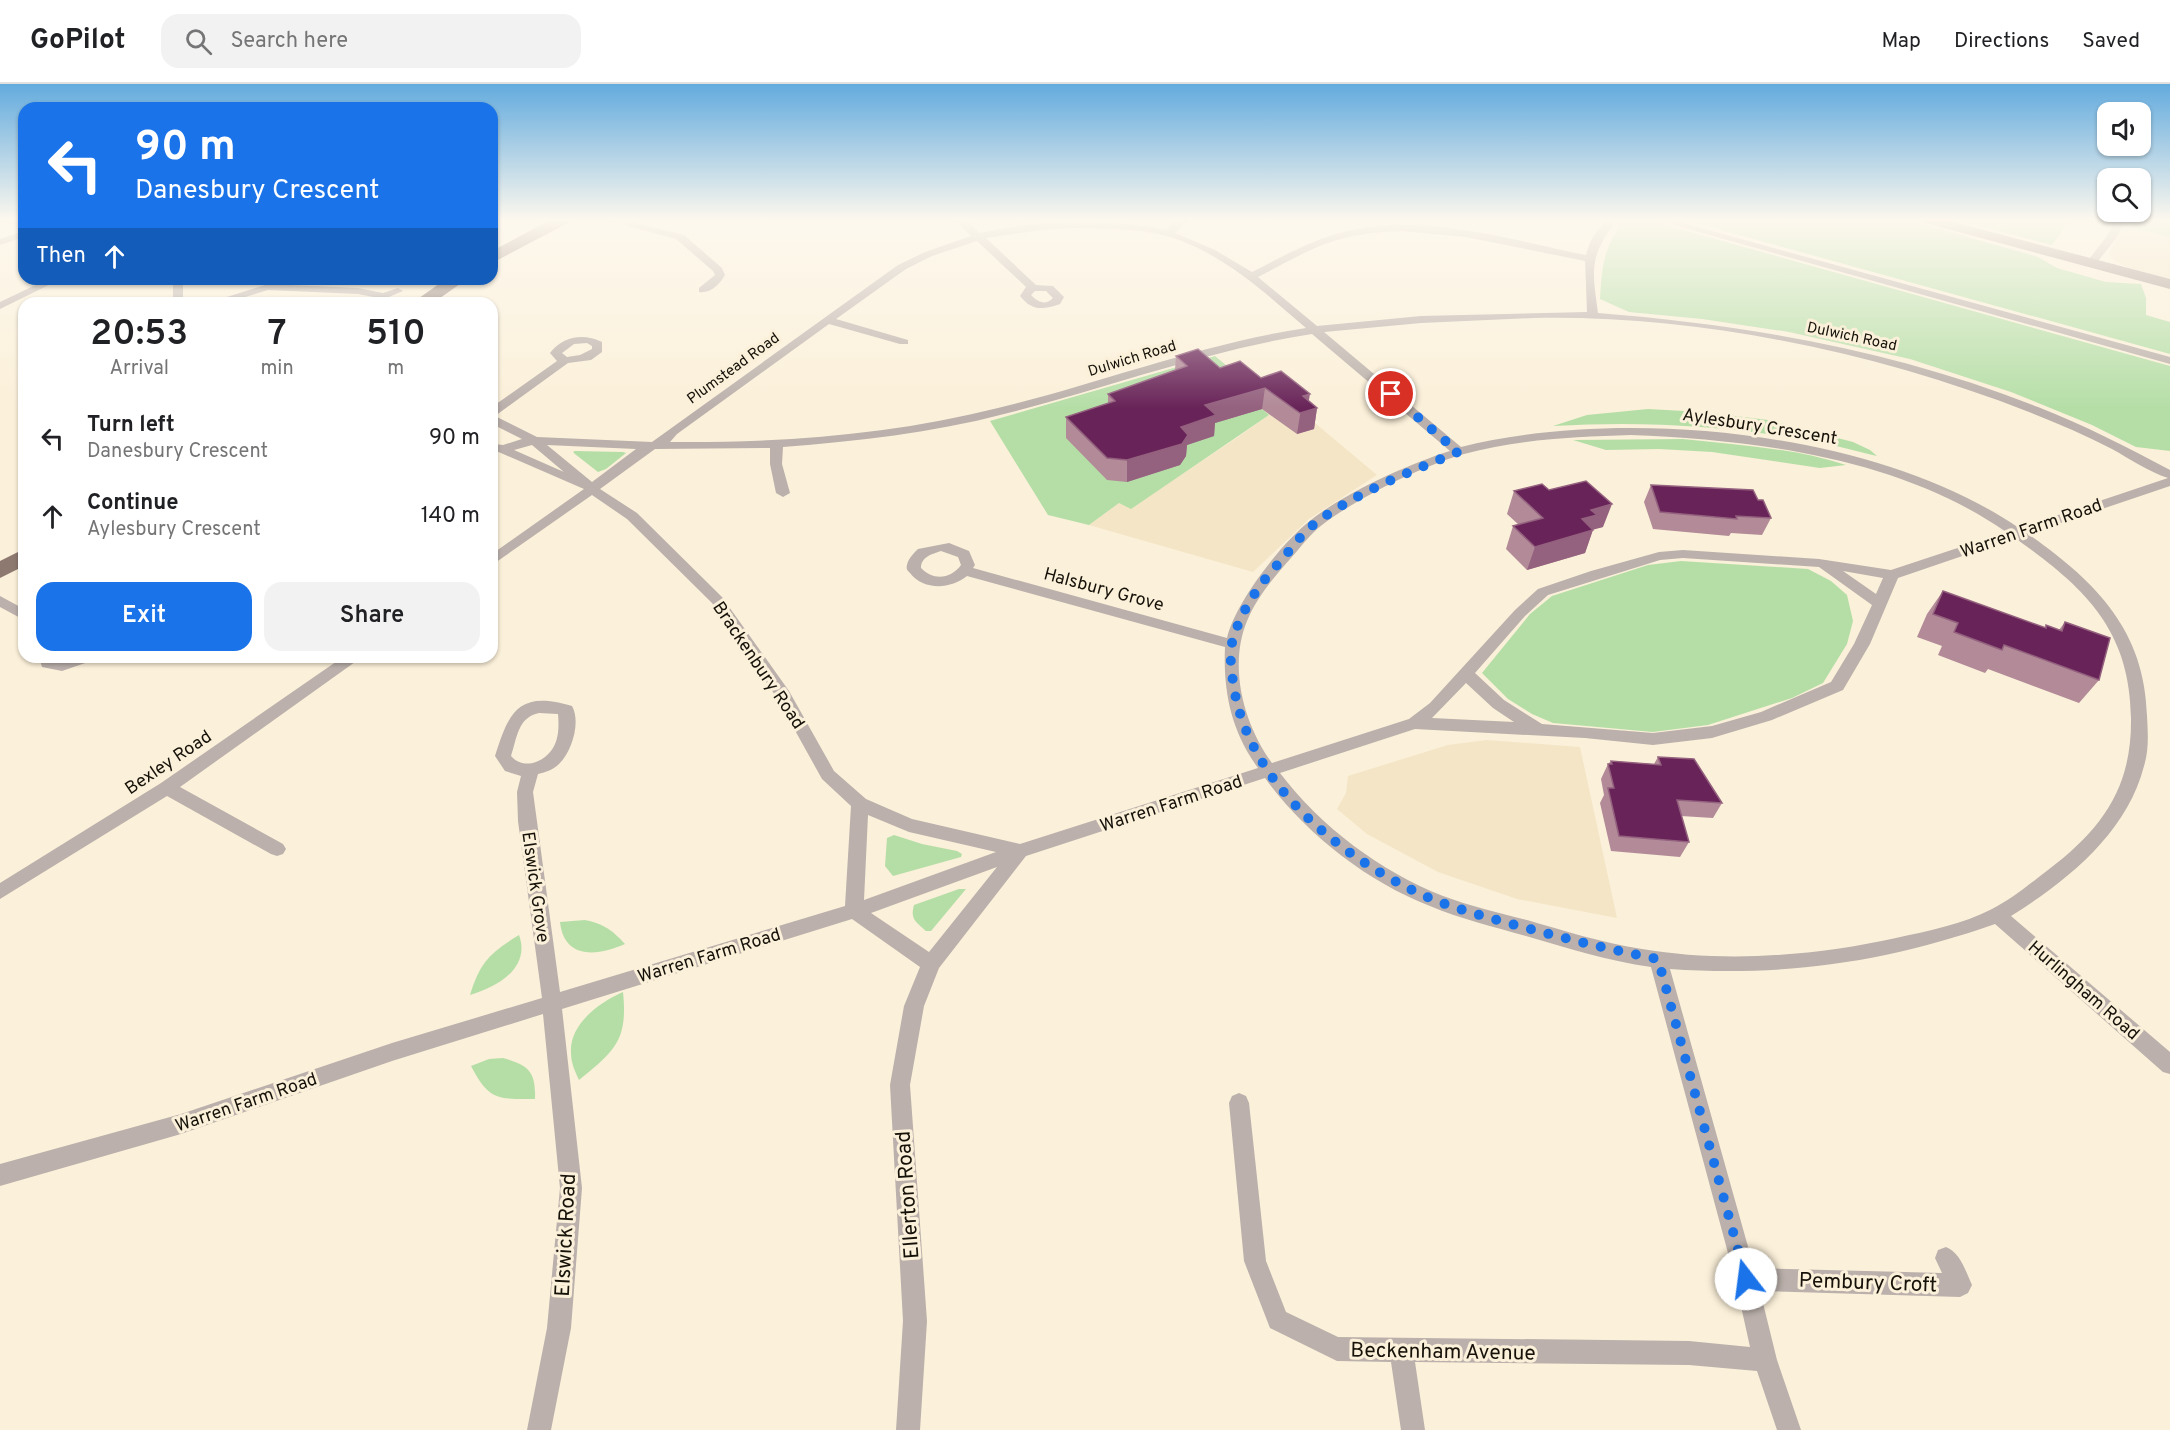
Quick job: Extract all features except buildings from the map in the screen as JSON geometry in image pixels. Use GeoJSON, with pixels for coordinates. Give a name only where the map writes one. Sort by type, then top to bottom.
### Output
{"type":"FeatureCollection","features":[{"type":"Feature","properties":{"kind":"main road"},"geometry":{"type":"LineString","coordinates":[[392,297],[421,285]]}},
{"type":"Feature","properties":{"kind":"main road"},"geometry":{"type":"LineString","coordinates":[[430,297],[449,285]]}},
{"type":"Feature","properties":{"kind":"main road"},"geometry":{"type":"LineString","coordinates":[[0,551],[18,540]]}},
{"type":"Feature","properties":{"kind":"main road"},"geometry":{"type":"LineString","coordinates":[[0,571],[18,560]]}},
{"type":"Feature","properties":{"kind":"street"},"geometry":{"type":"LineString","coordinates":[[704,290],[714,283]]}},
{"type":"Feature","properties":{"kind":"street","name":"Plumstead Road"},"geometry":{"type":"LineString","coordinates":[[593,490],[642,450],[666,442],[673,431],[879,283]]}},
{"type":"Feature","properties":{"kind":"street"},"geometry":{"type":"LineString","coordinates":[[1027,283],[1033,288]]}},
{"type":"Feature","properties":{"kind":"street","name":"Plumstead Road"},"geometry":{"type":"LineString","coordinates":[[1259,283],[1458,452]]}},
{"type":"Feature","properties":{"kind":"street"},"geometry":{"type":"LineString","coordinates":[[1590,283],[1593,315]]}},
{"type":"Feature","properties":{"kind":"street"},"geometry":{"type":"LineString","coordinates":[[1888,283],[2170,361]]}},
{"type":"Feature","properties":{"kind":"street"},"geometry":{"type":"LineString","coordinates":[[20,297],[44,285]]}},
{"type":"Feature","properties":{"kind":"street"},"geometry":{"type":"LineString","coordinates":[[234,297],[268,287],[288,286],[310,291],[358,291],[385,297]]}},
{"type":"Feature","properties":{"kind":"street"},"geometry":{"type":"LineString","coordinates":[[0,306],[18,298]]}},
{"type":"Feature","properties":{"kind":"street","name":"Dulwich Road"},"geometry":{"type":"LineString","coordinates":[[655,446],[777,443],[859,436],[957,422],[1056,398],[1249,342],[1316,330],[1388,320],[1593,315],[1767,335],[1901,364],[1958,380],[2017,402],[2170,475]]}},
{"type":"Feature","properties":{"kind":"street"},"geometry":{"type":"LineString","coordinates":[[826,320],[904,342]]}},
{"type":"Feature","properties":{"kind":"street"},"geometry":{"type":"LineString","coordinates":[[498,409],[565,360]]}},
{"type":"Feature","properties":{"kind":"street","name":"Brackenbury Road"},"geometry":{"type":"LineString","coordinates":[[498,422],[535,441],[593,490],[632,516],[717,600],[783,695],[828,775],[860,804],[909,825],[1020,852]]}},
{"type":"Feature","properties":{"kind":"street","name":"Aylesbury Crescent"},"geometry":{"type":"LineString","coordinates":[[1630,431],[1728,438],[1801,449],[1851,460],[1896,474],[1964,499],[2017,533],[2069,571],[2099,602],[2115,624],[2132,657],[2139,686],[2140,754],[2128,791],[2097,837],[2059,873],[1998,916],[1887,951],[1761,965],[1658,959],[1584,945],[1459,909],[1411,890],[1364,863],[1325,834],[1293,802],[1269,771],[1246,733],[1232,673],[1232,644],[1245,610],[1264,578],[1315,523],[1384,482],[1458,452],[1570,434],[1630,431]]}},
{"type":"Feature","properties":{"kind":"street","name":"Brackenbury Road"},"geometry":{"type":"LineString","coordinates":[[498,447],[535,441],[655,446]]}},
{"type":"Feature","properties":{"kind":"street"},"geometry":{"type":"LineString","coordinates":[[777,443],[776,464],[783,493]]}},
{"type":"Feature","properties":{"kind":"street","name":"Brackenbury Road"},"geometry":{"type":"LineString","coordinates":[[498,448],[593,490]]}},
{"type":"Feature","properties":{"kind":"street","name":"Warren Farm Road"},"geometry":{"type":"LineString","coordinates":[[0,1175],[182,1125],[392,1052],[854,911],[1020,852],[1415,723],[1467,675],[1521,613],[1543,592],[1596,574],[1659,556],[1683,554],[1819,563],[1892,575],[2170,482]]}},
{"type":"Feature","properties":{"kind":"street"},"geometry":{"type":"LineString","coordinates":[[498,557],[593,490]]}},
{"type":"Feature","properties":{"kind":"street","name":"Warren Farm Road"},"geometry":{"type":"LineString","coordinates":[[1819,563],[1879,603]]}},
{"type":"Feature","properties":{"kind":"street","name":"Halsbury Grove"},"geometry":{"type":"LineString","coordinates":[[966,571],[1232,644]]}},
{"type":"Feature","properties":{"kind":"street","name":"Warren Farm Road"},"geometry":{"type":"LineString","coordinates":[[1415,723],[1544,729],[1653,740],[1712,732],[1803,702],[1837,686],[1862,644],[1892,575]]}},
{"type":"Feature","properties":{"kind":"street"},"geometry":{"type":"LineString","coordinates":[[0,601],[18,612]]}},
{"type":"Feature","properties":{"kind":"street"},"geometry":{"type":"LineString","coordinates":[[47,663],[62,666],[70,663]]}},
{"type":"Feature","properties":{"kind":"street","name":"Bexley Road"},"geometry":{"type":"LineString","coordinates":[[0,892],[167,788],[345,663]]}},
{"type":"Feature","properties":{"kind":"street","name":"Warren Farm Road"},"geometry":{"type":"LineString","coordinates":[[1467,675],[1495,704],[1521,720],[1544,729]]}},
{"type":"Feature","properties":{"kind":"street","name":"Elswick Grove"},"geometry":{"type":"LineString","coordinates":[[531,770],[525,792],[527,821],[552,1003]]}},
{"type":"Feature","properties":{"kind":"street"},"geometry":{"type":"LineString","coordinates":[[167,788],[277,849]]}},
{"type":"Feature","properties":{"kind":"street"},"geometry":{"type":"LineString","coordinates":[[860,804],[854,911],[931,964]]}},
{"type":"Feature","properties":{"kind":"street","name":"Ellerton Road"},"geometry":{"type":"LineString","coordinates":[[908,1430],[915,1321],[900,1085],[914,1006],[931,964],[1020,852]]}},
{"type":"Feature","properties":{"kind":"street","name":"Hurlingham Road"},"geometry":{"type":"LineString","coordinates":[[1998,916],[2170,1065]]}},
{"type":"Feature","properties":{"kind":"street"},"geometry":{"type":"LineString","coordinates":[[1658,959],[1746,1279],[1765,1360],[1789,1430]]}},
{"type":"Feature","properties":{"kind":"street","name":"Elswick Road"},"geometry":{"type":"LineString","coordinates":[[539,1430],[559,1328],[571,1188],[552,1003]]}},
{"type":"Feature","properties":{"kind":"street","name":"Beckenham Avenue"},"geometry":{"type":"LineString","coordinates":[[1239,1103],[1255,1261],[1278,1320],[1337,1349],[1689,1353],[1765,1360]]}},
{"type":"Feature","properties":{"kind":"street","name":"Pembury Croft"},"geometry":{"type":"LineString","coordinates":[[1746,1279],[1960,1285],[1946,1258]]}},
{"type":"Feature","properties":{"kind":"street"},"geometry":{"type":"LineString","coordinates":[[1401,1351],[1413,1430]]}},
{"type":"Feature","properties":{"kind":"shaded area"},"geometry":{"type":"Polygon","coordinates":[[[1278,392],[1377,475],[1309,519],[1253,572],[1089,525],[1119,503],[1131,508],[1238,437],[1269,415],[1253,401],[1278,392]]]}},
{"type":"Feature","properties":{"kind":"shaded area"},"geometry":{"type":"Polygon","coordinates":[[[1487,740],[1580,747],[1617,918],[1517,899],[1438,872],[1367,834],[1337,809],[1346,793],[1348,776],[1448,745],[1487,740]]]}},
{"type":"Feature","properties":{"kind":"green space"},"geometry":{"type":"Polygon","coordinates":[[[1601,283],[1872,283],[2170,366],[2170,451],[2136,447],[2092,425],[2011,392],[1910,359],[1789,332],[1702,319],[1629,312],[1600,299],[1601,283]]]}},
{"type":"Feature","properties":{"kind":"green space"},"geometry":{"type":"Polygon","coordinates":[[[1912,283],[2141,284],[2146,298],[2146,315],[2170,322],[2170,354],[1912,283]]]}},
{"type":"Feature","properties":{"kind":"green space"},"geometry":{"type":"Polygon","coordinates":[[[1215,356],[1264,397],[1253,401],[1269,415],[1131,509],[1119,503],[1089,525],[1048,515],[990,421],[1215,356]]]}},
{"type":"Feature","properties":{"kind":"green space"},"geometry":{"type":"Polygon","coordinates":[[[1648,409],[1702,412],[1768,420],[1853,442],[1877,456],[1806,440],[1735,430],[1645,424],[1553,426],[1587,415],[1648,409]]]}},
{"type":"Feature","properties":{"kind":"green space"},"geometry":{"type":"Polygon","coordinates":[[[1683,439],[1786,451],[1846,465],[1820,468],[1712,452],[1659,449],[1606,450],[1573,440],[1683,439]]]}},
{"type":"Feature","properties":{"kind":"green space"},"geometry":{"type":"Polygon","coordinates":[[[573,452],[626,453],[606,469],[598,472],[573,452]]]}},
{"type":"Feature","properties":{"kind":"green space"},"geometry":{"type":"Polygon","coordinates":[[[1681,561],[1808,569],[1831,581],[1847,595],[1853,621],[1847,644],[1823,683],[1792,698],[1708,725],[1653,732],[1553,723],[1532,714],[1508,699],[1482,673],[1530,614],[1552,596],[1648,565],[1681,561]]]}},
{"type":"Feature","properties":{"kind":"green space"},"geometry":{"type":"Polygon","coordinates":[[[894,835],[962,854],[961,857],[893,876],[885,866],[887,838],[894,835]]]}},
{"type":"Feature","properties":{"kind":"green space"},"geometry":{"type":"Polygon","coordinates":[[[959,889],[966,889],[931,931],[926,931],[915,920],[914,905],[959,889]]]}},
{"type":"Feature","properties":{"kind":"green space"},"geometry":{"type":"Polygon","coordinates":[[[585,920],[607,928],[625,944],[594,952],[575,949],[563,934],[560,922],[585,920]]]}},
{"type":"Feature","properties":{"kind":"green space"},"geometry":{"type":"Polygon","coordinates":[[[519,935],[521,947],[516,966],[501,981],[470,995],[487,959],[519,935]]]}},
{"type":"Feature","properties":{"kind":"green space"},"geometry":{"type":"Polygon","coordinates":[[[623,992],[623,1022],[616,1043],[602,1061],[579,1080],[571,1057],[575,1033],[596,1008],[623,992]]]}},
{"type":"Feature","properties":{"kind":"green space"},"geometry":{"type":"Polygon","coordinates":[[[503,1058],[529,1071],[534,1082],[535,1099],[503,1098],[489,1092],[483,1086],[471,1066],[489,1059],[503,1058]]]}},
{"type":"Feature","properties":{"kind":"route"},"geometry":{"type":"LineString","coordinates":[[1391,394],[1458,452],[1384,482],[1315,523],[1264,578],[1245,610],[1232,644],[1232,673],[1246,733],[1279,785],[1325,834],[1364,863],[1411,890],[1459,909],[1584,945],[1658,959],[1746,1279]]}}]}
